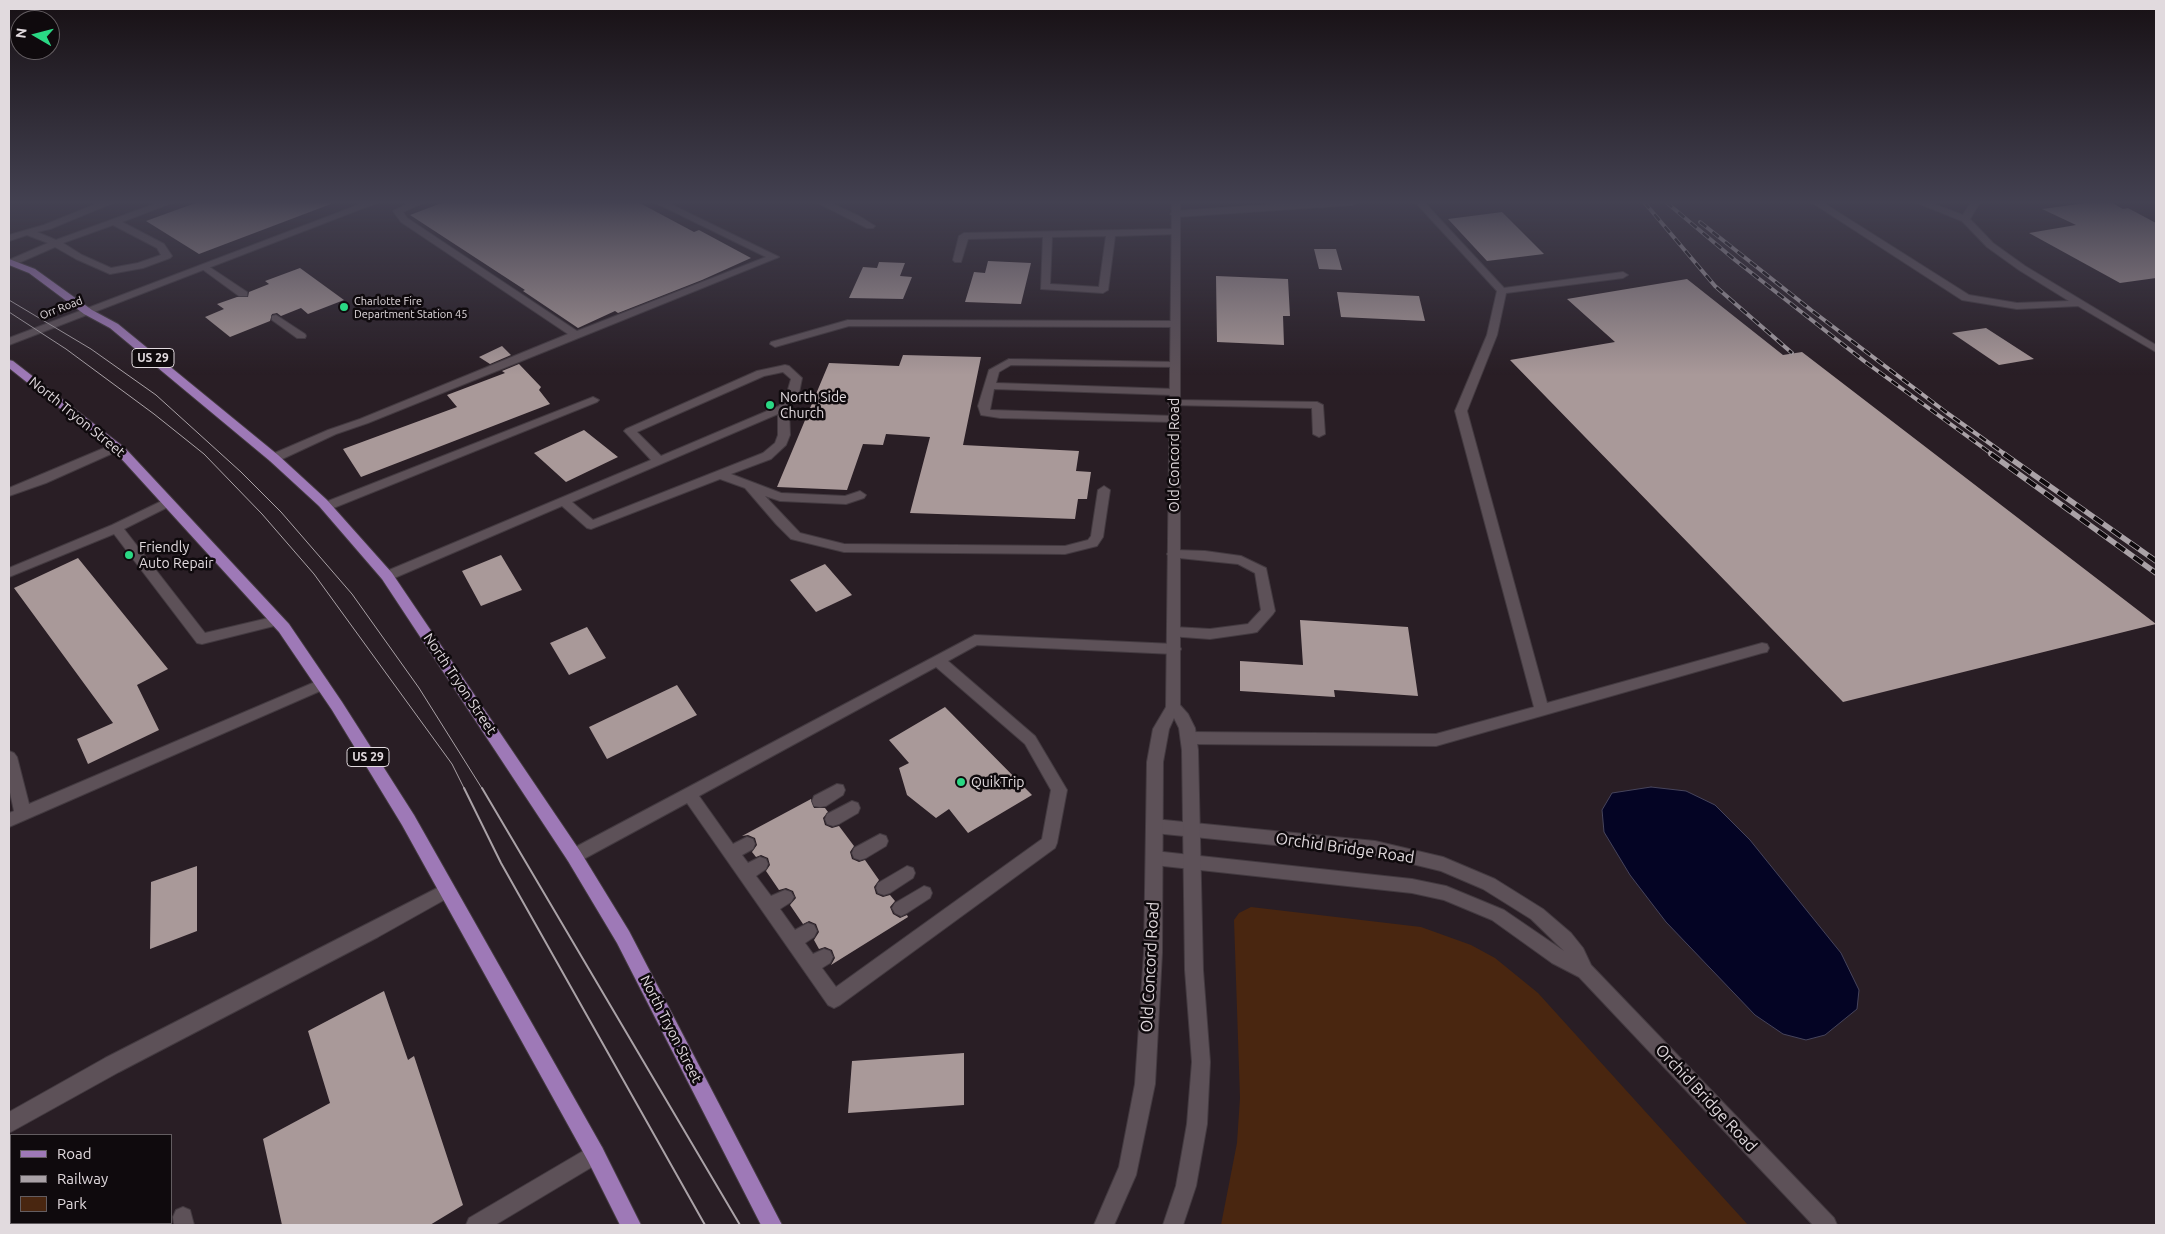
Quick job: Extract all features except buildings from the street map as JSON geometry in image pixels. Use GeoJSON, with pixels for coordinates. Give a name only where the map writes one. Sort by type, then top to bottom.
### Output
{"type":"FeatureCollection","features":[{"type":"Feature","properties":{"kind":"main road","name":"North Tryon Street"},"geometry":{"type":"LineString","coordinates":[[10,262],[32,271],[88,312],[114,326],[274,458],[326,506],[387,576],[574,856],[623,937],[772,1225]]}},
{"type":"Feature","properties":{"kind":"main road","name":"North Tryon Street"},"geometry":{"type":"LineString","coordinates":[[9,363],[116,447],[277,621],[322,684],[408,820],[595,1154],[631,1225]]}},
{"type":"Feature","properties":{"kind":"street"},"geometry":{"type":"LineString","coordinates":[[85,260],[110,271],[140,266],[157,260]]}},
{"type":"Feature","properties":{"kind":"street","name":"Orr Road"},"geometry":{"type":"LineString","coordinates":[[9,342],[225,260]]}},
{"type":"Feature","properties":{"kind":"street"},"geometry":{"type":"LineString","coordinates":[[463,260],[576,335]]}},
{"type":"Feature","properties":{"kind":"street"},"geometry":{"type":"LineString","coordinates":[[274,458],[332,432],[364,421],[767,260]]}},
{"type":"Feature","properties":{"kind":"street"},"geometry":{"type":"LineString","coordinates":[[1047,260],[1045,287],[1103,290],[1107,260]]}},
{"type":"Feature","properties":{"kind":"street","name":"Old Concord Road"},"geometry":{"type":"LineString","coordinates":[[1104,1225],[1129,1168],[1145,1084],[1153,953],[1155,762],[1161,729],[1173,707],[1175,260]]}},
{"type":"Feature","properties":{"kind":"street"},"geometry":{"type":"LineString","coordinates":[[1473,260],[1502,291]]}},
{"type":"Feature","properties":{"kind":"street"},"geometry":{"type":"LineString","coordinates":[[1906,260],[1966,298],[2017,306],[2081,303]]}},
{"type":"Feature","properties":{"kind":"street"},"geometry":{"type":"LineString","coordinates":[[2010,260],[2153,346]]}},
{"type":"Feature","properties":{"kind":"street"},"geometry":{"type":"LineString","coordinates":[[205,267],[243,294]]}},
{"type":"Feature","properties":{"kind":"street"},"geometry":{"type":"LineString","coordinates":[[1502,291],[1624,275]]}},
{"type":"Feature","properties":{"kind":"street"},"geometry":{"type":"LineString","coordinates":[[1502,291],[1492,335],[1461,411],[1542,710]]}},
{"type":"Feature","properties":{"kind":"street"},"geometry":{"type":"LineString","coordinates":[[276,318],[301,336]]}},
{"type":"Feature","properties":{"kind":"street"},"geometry":{"type":"LineString","coordinates":[[1174,365],[1009,362],[994,370],[984,406],[985,413],[1000,415],[1174,419]]}},
{"type":"Feature","properties":{"kind":"street"},"geometry":{"type":"LineString","coordinates":[[387,576],[783,408],[793,393],[797,378],[785,368],[761,374],[630,431],[659,460]]}},
{"type":"Feature","properties":{"kind":"street"},"geometry":{"type":"LineString","coordinates":[[989,386],[1317,405],[1319,434]]}},
{"type":"Feature","properties":{"kind":"street"},"geometry":{"type":"LineString","coordinates":[[326,506],[593,400]]}},
{"type":"Feature","properties":{"kind":"street"},"geometry":{"type":"LineString","coordinates":[[563,501],[591,525],[767,456],[780,445],[784,435],[783,408]]}},
{"type":"Feature","properties":{"kind":"street"},"geometry":{"type":"LineString","coordinates":[[9,492],[42,480],[116,447]]}},
{"type":"Feature","properties":{"kind":"street"},"geometry":{"type":"LineString","coordinates":[[721,475],[780,496],[846,500],[860,495]]}},
{"type":"Feature","properties":{"kind":"street"},"geometry":{"type":"LineString","coordinates":[[750,485],[780,521],[796,536],[844,548],[1065,550],[1074,548],[1092,543],[1097,537],[1104,490]]}},
{"type":"Feature","properties":{"kind":"street"},"geometry":{"type":"LineString","coordinates":[[9,573],[116,528],[168,502]]}},
{"type":"Feature","properties":{"kind":"street"},"geometry":{"type":"LineString","coordinates":[[116,528],[202,639],[277,621]]}},
{"type":"Feature","properties":{"kind":"street"},"geometry":{"type":"LineString","coordinates":[[1174,554],[1206,555],[1241,560],[1261,571],[1268,611],[1252,628],[1210,634],[1174,632]]}},
{"type":"Feature","properties":{"kind":"street"},"geometry":{"type":"LineString","coordinates":[[574,856],[976,640],[1174,649]]}},
{"type":"Feature","properties":{"kind":"street"},"geometry":{"type":"LineString","coordinates":[[1189,738],[1436,740],[1762,648]]}},
{"type":"Feature","properties":{"kind":"street"},"geometry":{"type":"LineString","coordinates":[[689,794],[793,941],[817,961],[834,999],[1048,843],[1059,790],[1030,740],[937,660]]}},
{"type":"Feature","properties":{"kind":"street"},"geometry":{"type":"LineString","coordinates":[[9,757],[16,817],[322,684]]}},
{"type":"Feature","properties":{"kind":"street"},"geometry":{"type":"LineString","coordinates":[[1173,707],[1183,718],[1189,738],[1194,970],[1201,1062],[1197,1124],[1186,1186],[1173,1225]]}},
{"type":"Feature","properties":{"kind":"street"},"geometry":{"type":"LineString","coordinates":[[820,801],[837,790]]}},
{"type":"Feature","properties":{"kind":"street"},"geometry":{"type":"LineString","coordinates":[[833,819],[852,808]]}},
{"type":"Feature","properties":{"kind":"street","name":"Orchid Bridge Road"},"geometry":{"type":"LineString","coordinates":[[1154,826],[1375,848],[1417,856],[1450,866],[1504,892],[1546,921],[1561,934],[1574,949],[1585,971],[1827,1225]]}},
{"type":"Feature","properties":{"kind":"street"},"geometry":{"type":"LineString","coordinates":[[860,853],[880,841]]}},
{"type":"Feature","properties":{"kind":"street"},"geometry":{"type":"LineString","coordinates":[[731,853],[747,844]]}},
{"type":"Feature","properties":{"kind":"street","name":"Orchid Bridge Road"},"geometry":{"type":"LineString","coordinates":[[1154,858],[1404,885],[1437,891],[1470,902],[1498,915],[1558,957],[1585,971]]}},
{"type":"Feature","properties":{"kind":"street"},"geometry":{"type":"LineString","coordinates":[[745,874],[760,864]]}},
{"type":"Feature","properties":{"kind":"street"},"geometry":{"type":"LineString","coordinates":[[884,888],[906,873]]}},
{"type":"Feature","properties":{"kind":"street"},"geometry":{"type":"LineString","coordinates":[[9,1123],[112,1065],[372,931],[447,890]]}},
{"type":"Feature","properties":{"kind":"street"},"geometry":{"type":"LineString","coordinates":[[901,908],[924,893]]}},
{"type":"Feature","properties":{"kind":"street"},"geometry":{"type":"LineString","coordinates":[[769,907],[784,897]]}},
{"type":"Feature","properties":{"kind":"street"},"geometry":{"type":"LineString","coordinates":[[793,941],[808,931]]}},
{"type":"Feature","properties":{"kind":"street"},"geometry":{"type":"LineString","coordinates":[[476,1225],[595,1154]]}},
{"type":"Feature","properties":{"kind":"lane"},"geometry":{"type":"LineString","coordinates":[[775,344],[848,323],[1174,324]]}},
{"type":"Feature","properties":{"kind":"green space"},"geometry":{"type":"Polygon","coordinates":[[[1251,907],[1421,927],[1471,945],[1495,958],[1538,993],[1748,1225],[1221,1225],[1237,1143],[1240,1098],[1234,920],[1239,913],[1251,907]]]}},
{"type":"Feature","properties":{"kind":"water"},"geometry":{"type":"Polygon","coordinates":[[[1651,787],[1686,791],[1715,805],[1750,840],[1841,953],[1859,990],[1857,1009],[1825,1035],[1806,1040],[1783,1034],[1755,1015],[1666,922],[1630,875],[1604,832],[1602,810],[1612,793],[1651,787]]]}},
{"type":"Feature","properties":{"kind":"tram line"},"geometry":{"type":"LineString","coordinates":[[9,300],[91,349],[156,395],[241,472],[281,512],[352,594],[419,688],[483,790]]}},
{"type":"Feature","properties":{"kind":"tram line"},"geometry":{"type":"LineString","coordinates":[[9,312],[66,349],[154,414],[204,454],[262,514],[314,574],[452,764],[464,788]]}},
{"type":"Feature","properties":{"kind":"tram line"},"geometry":{"type":"LineString","coordinates":[[464,788],[501,863],[705,1225]]}},
{"type":"Feature","properties":{"kind":"tram line"},"geometry":{"type":"LineString","coordinates":[[482,788],[740,1225]]}},
{"type":"Feature","properties":{"kind":"railway"},"geometry":{"type":"LineString","coordinates":[[1693,260],[1715,286],[1792,353]]}},
{"type":"Feature","properties":{"kind":"railway"},"geometry":{"type":"LineString","coordinates":[[1735,260],[1864,361],[1993,455]]}},
{"type":"Feature","properties":{"kind":"railway"},"geometry":{"type":"LineString","coordinates":[[1747,260],[1947,413],[2006,455]]}},
{"type":"Feature","properties":{"kind":"railway"},"geometry":{"type":"LineString","coordinates":[[1991,454],[2156,573]]}},
{"type":"Feature","properties":{"kind":"railway"},"geometry":{"type":"LineString","coordinates":[[2004,454],[2156,561]]}},
{"type":"Feature","properties":{"kind":"place","name":"Charlotte Fire Department Station 45"},"geometry":{"type":"Point","coordinates":[344,307]}},
{"type":"Feature","properties":{"kind":"place","name":"North Side Church"},"geometry":{"type":"Point","coordinates":[770,405]}},
{"type":"Feature","properties":{"kind":"place","name":"Friendly Auto Repair"},"geometry":{"type":"Point","coordinates":[129,555]}},
{"type":"Feature","properties":{"kind":"place","name":"QuikTrip"},"geometry":{"type":"Point","coordinates":[961,782]}}]}
